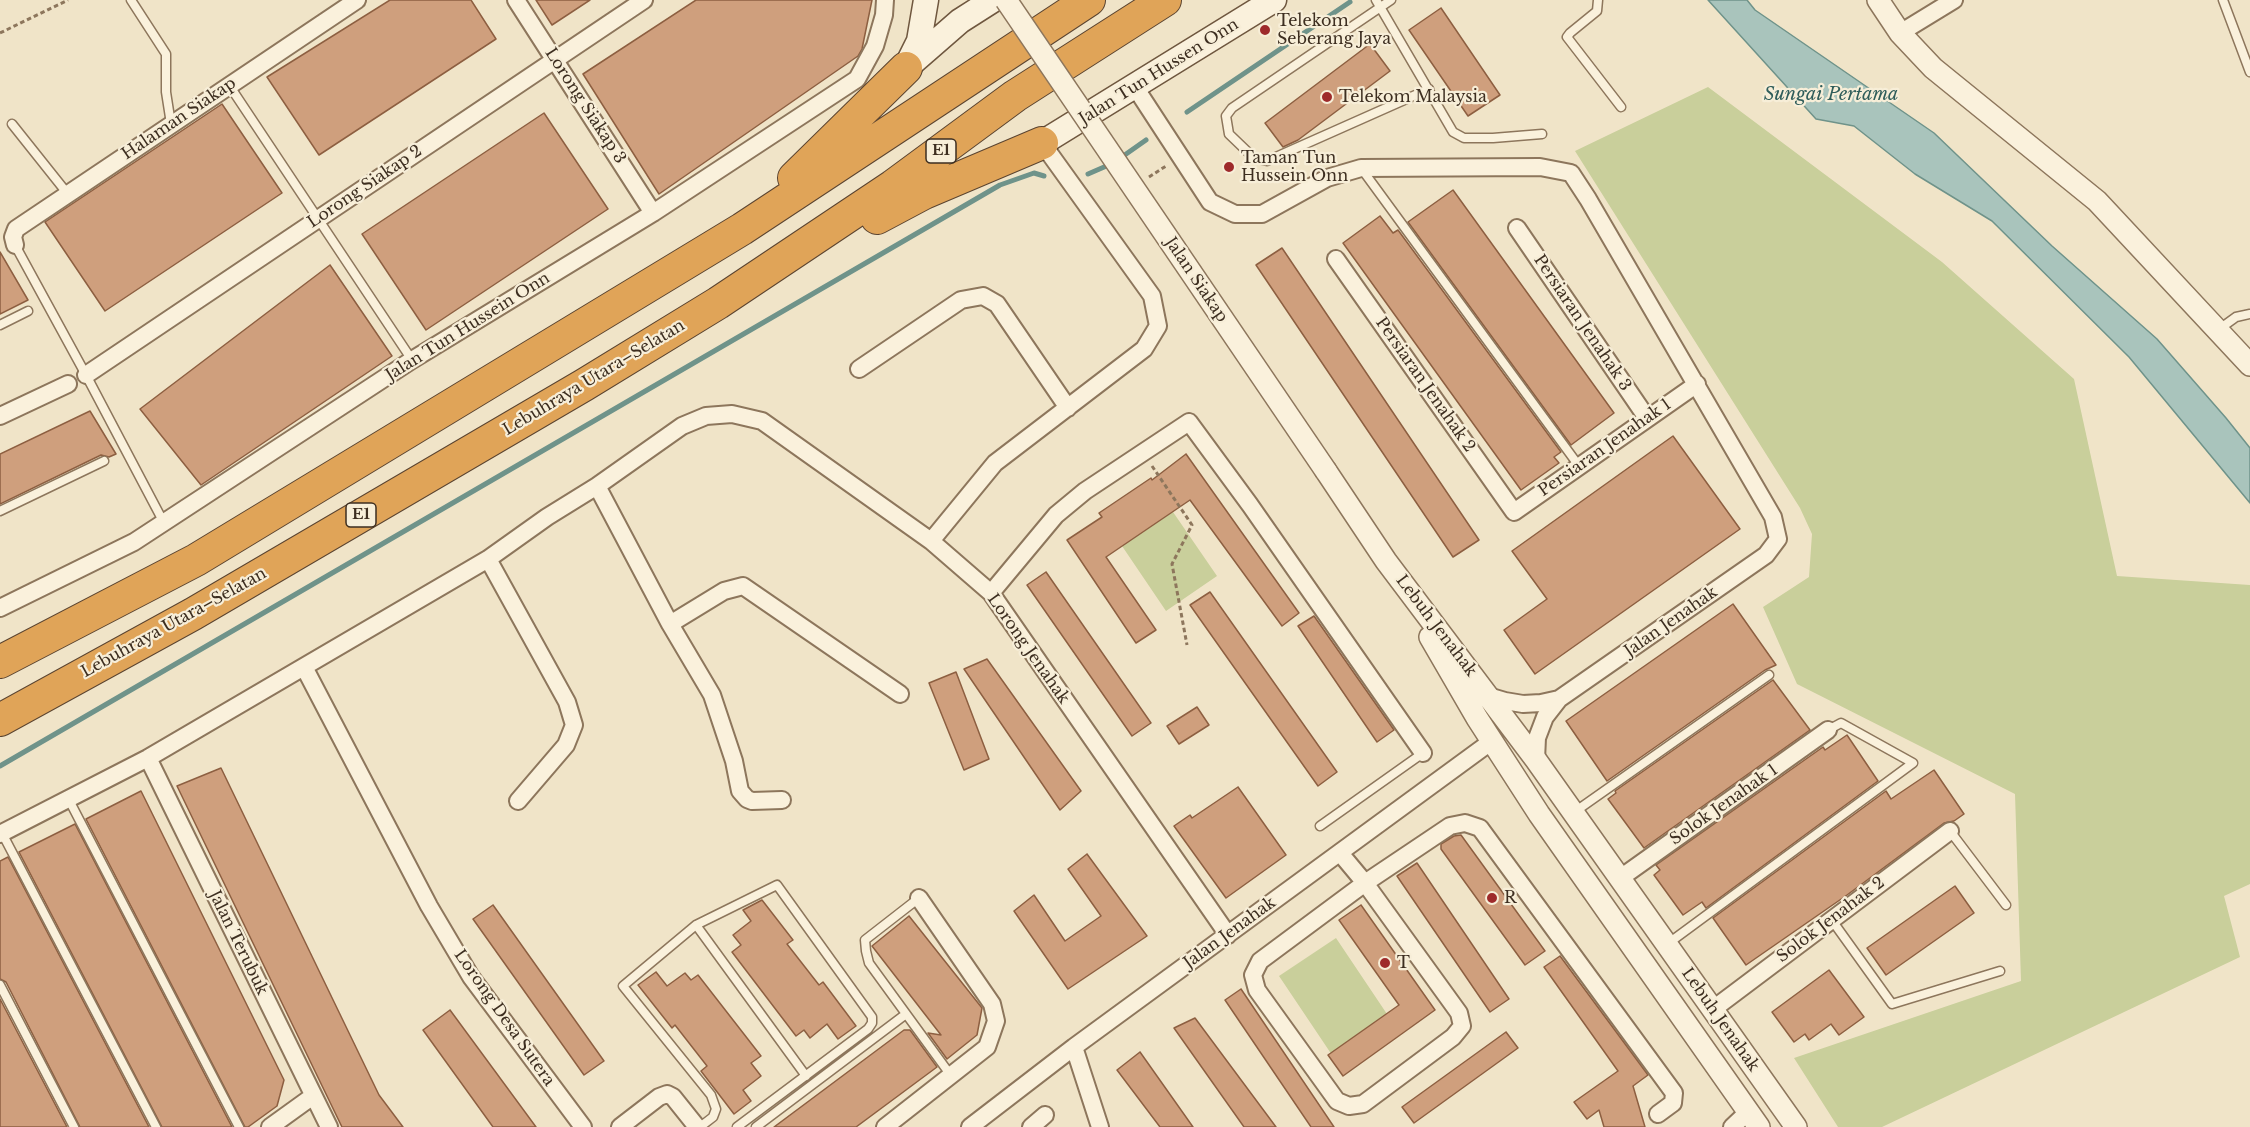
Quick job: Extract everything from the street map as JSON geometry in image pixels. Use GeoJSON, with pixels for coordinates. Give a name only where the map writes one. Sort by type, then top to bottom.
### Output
{"type":"FeatureCollection","features":[{"type":"Feature","properties":{"kind":"highway"},"geometry":{"type":"LineString","coordinates":[[0,663],[196,560],[742,229],[1089,0]]}},
{"type":"Feature","properties":{"kind":"highway","name":"Lebuhraya Utara–Selatan"},"geometry":{"type":"LineString","coordinates":[[0,720],[203,608],[584,385],[718,303],[893,186],[1015,96],[1165,0]]}},
{"type":"Feature","properties":{"kind":"highway"},"geometry":{"type":"LineString","coordinates":[[742,229],[906,68]]}},
{"type":"Feature","properties":{"kind":"highway"},"geometry":{"type":"LineString","coordinates":[[718,303],[924,193],[1042,143]]}},
{"type":"Feature","properties":{"kind":"main road"},"geometry":{"type":"LineString","coordinates":[[906,68],[919,41],[926,0]]}},
{"type":"Feature","properties":{"kind":"main road"},"geometry":{"type":"LineString","coordinates":[[906,68],[960,21],[993,0]]}},
{"type":"Feature","properties":{"kind":"main road","name":"Jalan Tun Hussen Onn"},"geometry":{"type":"LineString","coordinates":[[1042,143],[1274,0]]}},
{"type":"Feature","properties":{"kind":"street","name":"Halaman Siakap"},"geometry":{"type":"LineString","coordinates":[[15,245],[13,237],[16,229],[357,0]]}},
{"type":"Feature","properties":{"kind":"street","name":"Lorong Siakap 3"},"geometry":{"type":"LineString","coordinates":[[516,0],[653,213]]}},
{"type":"Feature","properties":{"kind":"street","name":"Lorong Siakap 2"},"geometry":{"type":"LineString","coordinates":[[86,375],[644,0]]}},
{"type":"Feature","properties":{"kind":"street","name":"Jalan Tun Hussein Onn"},"geometry":{"type":"LineString","coordinates":[[0,608],[134,542],[412,360],[653,213],[857,79],[875,46],[884,15],[885,0]]}},
{"type":"Feature","properties":{"kind":"street","name":"Jalan Siakap"},"geometry":{"type":"LineString","coordinates":[[1006,0],[1386,561]]}},
{"type":"Feature","properties":{"kind":"street"},"geometry":{"type":"LineString","coordinates":[[1878,0],[1900,33],[1933,68],[2097,201],[2250,365]]}},
{"type":"Feature","properties":{"kind":"street"},"geometry":{"type":"LineString","coordinates":[[1900,33],[1954,0]]}},
{"type":"Feature","properties":{"kind":"street"},"geometry":{"type":"LineString","coordinates":[[1135,87],[1210,202],[1235,214],[1262,214],[1327,178],[1361,168],[1540,167],[1571,173],[1697,384]]}},
{"type":"Feature","properties":{"kind":"street"},"geometry":{"type":"LineString","coordinates":[[931,541],[994,463],[1144,350],[1158,326],[1152,296],[1042,143]]}},
{"type":"Feature","properties":{"kind":"street","name":"Persiaran Jenahak 3"},"geometry":{"type":"LineString","coordinates":[[1517,228],[1647,418]]}},
{"type":"Feature","properties":{"kind":"street","name":"Persiaran Jenahak 2"},"geometry":{"type":"LineString","coordinates":[[1336,258],[1514,512]]}},
{"type":"Feature","properties":{"kind":"street"},"geometry":{"type":"LineString","coordinates":[[859,369],[961,300],[983,296],[997,304],[1068,408]]}},
{"type":"Feature","properties":{"kind":"street"},"geometry":{"type":"LineString","coordinates":[[0,416],[68,384]]}},
{"type":"Feature","properties":{"kind":"street","name":"Persiaran Jenahak 1"},"geometry":{"type":"LineString","coordinates":[[1514,512],[1697,384]]}},
{"type":"Feature","properties":{"kind":"street","name":"Jalan Jenahak"},"geometry":{"type":"LineString","coordinates":[[1536,760],[1537,738],[1545,717],[1559,699],[1766,555],[1778,539],[1773,517],[1697,384]]}},
{"type":"Feature","properties":{"kind":"street","name":"Lorong Jenahak"},"geometry":{"type":"LineString","coordinates":[[1,834],[148,758],[488,559],[682,426],[706,416],[732,414],[762,421],[931,541],[991,593],[1228,935]]}},
{"type":"Feature","properties":{"kind":"street"},"geometry":{"type":"LineString","coordinates":[[991,593],[1056,515],[1085,491],[1189,422],[1250,505],[1423,753]]}},
{"type":"Feature","properties":{"kind":"street"},"geometry":{"type":"LineString","coordinates":[[597,486],[670,624],[712,695],[734,761],[740,791],[752,801],[782,800]]}},
{"type":"Feature","properties":{"kind":"street"},"geometry":{"type":"LineString","coordinates":[[488,559],[567,702],[574,725],[566,745],[519,801]]}},
{"type":"Feature","properties":{"kind":"street","name":"Lebuh Jenahak"},"geometry":{"type":"LineString","coordinates":[[1386,561],[1536,760],[1796,1127]]}},
{"type":"Feature","properties":{"kind":"street","name":"Lebuh Jenahak"},"geometry":{"type":"LineString","coordinates":[[1386,561],[1477,718],[1539,814],[1754,1119]]}},
{"type":"Feature","properties":{"kind":"street"},"geometry":{"type":"LineString","coordinates":[[670,624],[724,591],[743,586],[900,694]]}},
{"type":"Feature","properties":{"kind":"street","name":"Lorong Desa Sutera"},"geometry":{"type":"LineString","coordinates":[[304,667],[429,906],[471,977],[583,1127]]}},
{"type":"Feature","properties":{"kind":"street","name":"Jalan Jenahak"},"geometry":{"type":"LineString","coordinates":[[1488,696],[1523,704],[1559,699]]}},
{"type":"Feature","properties":{"kind":"street","name":"Solok Jenahak 1"},"geometry":{"type":"LineString","coordinates":[[1619,879],[1828,730]]}},
{"type":"Feature","properties":{"kind":"street","name":"Jalan Jenahak"},"geometry":{"type":"LineString","coordinates":[[970,1127],[1074,1047],[1492,741]]}},
{"type":"Feature","properties":{"kind":"street","name":"Jalan Terubuk"},"geometry":{"type":"LineString","coordinates":[[148,758],[328,1127]]}},
{"type":"Feature","properties":{"kind":"street"},"geometry":{"type":"LineString","coordinates":[[1340,853],[1365,884],[1459,1013],[1462,1026],[1453,1037],[1363,1104],[1349,1106],[1337,1101],[1257,990],[1253,975],[1260,962],[1365,884],[1450,826],[1465,823],[1480,828],[1674,1093],[1673,1103],[1658,1114]]}},
{"type":"Feature","properties":{"kind":"street","name":"Solok Jenahak 2"},"geometry":{"type":"LineString","coordinates":[[1712,1010],[1950,831]]}},
{"type":"Feature","properties":{"kind":"street"},"geometry":{"type":"LineString","coordinates":[[885,1127],[952,1077],[987,1047],[996,1021],[992,1004],[919,898]]}},
{"type":"Feature","properties":{"kind":"street"},"geometry":{"type":"LineString","coordinates":[[1074,1047],[1100,1127]]}},
{"type":"Feature","properties":{"kind":"street"},"geometry":{"type":"LineString","coordinates":[[620,1127],[659,1097],[667,1094],[698,1127]]}},
{"type":"Feature","properties":{"kind":"street"},"geometry":{"type":"LineString","coordinates":[[270,1127],[313,1096]]}},
{"type":"Feature","properties":{"kind":"street"},"geometry":{"type":"LineString","coordinates":[[1031,1127],[1045,1115]]}},
{"type":"Feature","properties":{"kind":"street"},"geometry":{"type":"LineString","coordinates":[[1732,1127],[1754,1119]]}},
{"type":"Feature","properties":{"kind":"lane"},"geometry":{"type":"LineString","coordinates":[[131,0],[166,54],[166,92],[171,124]]}},
{"type":"Feature","properties":{"kind":"lane"},"geometry":{"type":"LineString","coordinates":[[1391,0],[1378,4],[1232,108],[1226,116],[1229,134],[1254,158],[1267,161],[1429,90]]}},
{"type":"Feature","properties":{"kind":"lane"},"geometry":{"type":"LineString","coordinates":[[1598,0],[1597,11],[1567,37],[1621,107]]}},
{"type":"Feature","properties":{"kind":"lane"},"geometry":{"type":"LineString","coordinates":[[2223,0],[2250,72]]}},
{"type":"Feature","properties":{"kind":"lane"},"geometry":{"type":"LineString","coordinates":[[1378,4],[1453,132],[1464,138],[1542,134]]}},
{"type":"Feature","properties":{"kind":"lane"},"geometry":{"type":"LineString","coordinates":[[229,85],[412,360]]}},
{"type":"Feature","properties":{"kind":"lane"},"geometry":{"type":"LineString","coordinates":[[12,124],[67,193]]}},
{"type":"Feature","properties":{"kind":"lane"},"geometry":{"type":"LineString","coordinates":[[1361,168],[1579,466]]}},
{"type":"Feature","properties":{"kind":"lane"},"geometry":{"type":"LineString","coordinates":[[15,245],[163,521]]}},
{"type":"Feature","properties":{"kind":"lane"},"geometry":{"type":"LineString","coordinates":[[0,325],[28,311]]}},
{"type":"Feature","properties":{"kind":"lane"},"geometry":{"type":"LineString","coordinates":[[2217,330],[2236,317],[2250,314]]}},
{"type":"Feature","properties":{"kind":"lane"},"geometry":{"type":"LineString","coordinates":[[0,511],[104,461]]}},
{"type":"Feature","properties":{"kind":"lane"},"geometry":{"type":"LineString","coordinates":[[1573,813],[1770,675]]}},
{"type":"Feature","properties":{"kind":"lane"},"geometry":{"type":"LineString","coordinates":[[1666,945],[1913,763],[1841,723],[1828,730]]}},
{"type":"Feature","properties":{"kind":"lane"},"geometry":{"type":"LineString","coordinates":[[1320,826],[1423,753]]}},
{"type":"Feature","properties":{"kind":"lane"},"geometry":{"type":"LineString","coordinates":[[69,800],[239,1127]]}},
{"type":"Feature","properties":{"kind":"lane"},"geometry":{"type":"LineString","coordinates":[[1950,831],[2006,905]]}},
{"type":"Feature","properties":{"kind":"lane"},"geometry":{"type":"LineString","coordinates":[[1,834],[156,1127]]}},
{"type":"Feature","properties":{"kind":"lane"},"geometry":{"type":"LineString","coordinates":[[698,1127],[713,1117],[716,1108],[711,1095],[623,986],[696,924],[777,885],[872,1017],[872,1023],[868,1029],[737,1127]]}},
{"type":"Feature","properties":{"kind":"lane"},"geometry":{"type":"LineString","coordinates":[[919,898],[865,940],[869,963],[952,1077]]}},
{"type":"Feature","properties":{"kind":"lane"},"geometry":{"type":"LineString","coordinates":[[1831,920],[1892,1005],[2000,971]]}},
{"type":"Feature","properties":{"kind":"lane"},"geometry":{"type":"LineString","coordinates":[[696,924],[806,1076]]}},
{"type":"Feature","properties":{"kind":"lane"},"geometry":{"type":"LineString","coordinates":[[0,985],[74,1127]]}},
{"type":"Feature","properties":{"kind":"lane"},"geometry":{"type":"LineString","coordinates":[[756,1127],[906,1014]]}},
{"type":"Feature","properties":{"kind":"path"},"geometry":{"type":"LineString","coordinates":[[0,33],[69,0]]}},
{"type":"Feature","properties":{"kind":"path"},"geometry":{"type":"LineString","coordinates":[[1143,452],[1192,525],[1172,564],[1187,645]]}},
{"type":"Feature","properties":{"kind":"green space"},"geometry":{"type":"Polygon","coordinates":[[[1708,87],[1942,262],[2074,379],[2117,576],[2250,585],[2250,884],[2224,896],[2240,957],[1882,1127],[1838,1127],[1794,1058],[2021,981],[2015,794],[1797,684],[1763,607],[1809,577],[1812,534],[1800,508],[1575,151],[1708,87]]]}},
{"type":"Feature","properties":{"kind":"green space"},"geometry":{"type":"Polygon","coordinates":[[[1173,512],[1217,576],[1166,611],[1122,546],[1173,512]]]}},
{"type":"Feature","properties":{"kind":"green space"},"geometry":{"type":"Polygon","coordinates":[[[1336,938],[1391,1020],[1334,1058],[1279,976],[1336,938]]]}},
{"type":"Feature","properties":{"kind":"water","name":"Sungai Pertama"},"geometry":{"type":"Polygon","coordinates":[[[1708,0],[1747,0],[1755,10],[1934,133],[2052,246],[2157,339],[2250,448],[2250,503],[2129,357],[1992,221],[1915,174],[1854,126],[1816,119],[1708,0]]]}},
{"type":"Feature","properties":{"kind":"building"},"geometry":{"type":"Polygon","coordinates":[[[390,0],[471,0],[496,39],[319,155],[267,77],[390,0]]]}},
{"type":"Feature","properties":{"kind":"building"},"geometry":{"type":"Polygon","coordinates":[[[536,0],[590,0],[552,25],[536,0]]]}},
{"type":"Feature","properties":{"kind":"building"},"geometry":{"type":"Polygon","coordinates":[[[696,0],[872,0],[862,49],[858,56],[659,194],[583,74],[696,0]]]}},
{"type":"Feature","properties":{"kind":"building"},"geometry":{"type":"Polygon","coordinates":[[[1441,8],[1500,95],[1468,116],[1409,30],[1441,8]]]}},
{"type":"Feature","properties":{"kind":"building","name":"Telekom Malaysia"},"geometry":{"type":"Polygon","coordinates":[[[1370,44],[1390,71],[1298,140],[1283,147],[1265,123],[1370,44]]]}},
{"type":"Feature","properties":{"kind":"building"},"geometry":{"type":"Polygon","coordinates":[[[222,104],[282,193],[105,311],[45,222],[222,104]]]}},
{"type":"Feature","properties":{"kind":"building"},"geometry":{"type":"Polygon","coordinates":[[[544,113],[608,209],[426,330],[362,234],[544,113]]]}},
{"type":"Feature","properties":{"kind":"building"},"geometry":{"type":"Polygon","coordinates":[[[1453,190],[1614,413],[1571,445],[1408,222],[1453,190]]]}},
{"type":"Feature","properties":{"kind":"building"},"geometry":{"type":"Polygon","coordinates":[[[1380,216],[1393,233],[1398,230],[1561,452],[1554,457],[1559,463],[1521,490],[1343,243],[1380,216]]]}},
{"type":"Feature","properties":{"kind":"building"},"geometry":{"type":"Polygon","coordinates":[[[1282,248],[1479,540],[1453,557],[1256,265],[1282,248]]]}},
{"type":"Feature","properties":{"kind":"building"},"geometry":{"type":"Polygon","coordinates":[[[0,252],[28,300],[0,314],[0,252]]]}},
{"type":"Feature","properties":{"kind":"building"},"geometry":{"type":"Polygon","coordinates":[[[330,265],[392,356],[201,485],[140,409],[330,265]]]}},
{"type":"Feature","properties":{"kind":"building"},"geometry":{"type":"Polygon","coordinates":[[[90,411],[116,454],[109,457],[101,455],[0,504],[0,454],[90,411]]]}},
{"type":"Feature","properties":{"kind":"building"},"geometry":{"type":"Polygon","coordinates":[[[1673,436],[1740,529],[1535,674],[1504,630],[1547,599],[1512,551],[1673,436]]]}},
{"type":"Feature","properties":{"kind":"building"},"geometry":{"type":"Polygon","coordinates":[[[1186,454],[1299,613],[1282,626],[1190,500],[1106,557],[1156,630],[1136,643],[1067,540],[1102,517],[1099,513],[1151,478],[1152,480],[1186,454]]]}},
{"type":"Feature","properties":{"kind":"building"},"geometry":{"type":"Polygon","coordinates":[[[1046,572],[1151,723],[1132,736],[1027,585],[1046,572]]]}},
{"type":"Feature","properties":{"kind":"building"},"geometry":{"type":"Polygon","coordinates":[[[1210,592],[1337,772],[1318,786],[1190,605],[1210,592]]]}},
{"type":"Feature","properties":{"kind":"building"},"geometry":{"type":"Polygon","coordinates":[[[1733,604],[1776,665],[1765,670],[1607,781],[1566,721],[1733,604]]]}},
{"type":"Feature","properties":{"kind":"building"},"geometry":{"type":"Polygon","coordinates":[[[1314,616],[1394,730],[1377,742],[1298,626],[1314,616]]]}},
{"type":"Feature","properties":{"kind":"building"},"geometry":{"type":"Polygon","coordinates":[[[987,659],[1081,791],[1060,810],[964,669],[987,659]]]}},
{"type":"Feature","properties":{"kind":"building"},"geometry":{"type":"Polygon","coordinates":[[[956,672],[989,759],[964,770],[929,683],[956,672]]]}},
{"type":"Feature","properties":{"kind":"building"},"geometry":{"type":"Polygon","coordinates":[[[1773,680],[1810,730],[1644,848],[1608,799],[1616,793],[1615,791],[1773,680]]]}},
{"type":"Feature","properties":{"kind":"building"},"geometry":{"type":"Polygon","coordinates":[[[1197,707],[1209,725],[1179,744],[1167,726],[1197,707]]]}},
{"type":"Feature","properties":{"kind":"building"},"geometry":{"type":"Polygon","coordinates":[[[1847,735],[1878,781],[1706,908],[1702,902],[1683,915],[1654,875],[1660,870],[1656,865],[1823,747],[1825,750],[1847,735]]]}},
{"type":"Feature","properties":{"kind":"building"},"geometry":{"type":"Polygon","coordinates":[[[221,768],[379,1095],[403,1127],[342,1127],[177,786],[221,768]]]}},
{"type":"Feature","properties":{"kind":"building"},"geometry":{"type":"Polygon","coordinates":[[[1934,770],[1964,814],[1954,821],[1944,823],[1847,895],[1746,965],[1713,918],[1886,791],[1891,799],[1934,770]]]}},
{"type":"Feature","properties":{"kind":"building"},"geometry":{"type":"Polygon","coordinates":[[[1238,787],[1286,855],[1226,898],[1174,826],[1190,815],[1192,818],[1238,787]]]}},
{"type":"Feature","properties":{"kind":"building"},"geometry":{"type":"Polygon","coordinates":[[[141,791],[284,1080],[277,1106],[248,1127],[245,1127],[86,819],[141,791]]]}},
{"type":"Feature","properties":{"kind":"building"},"geometry":{"type":"Polygon","coordinates":[[[75,824],[232,1127],[162,1127],[19,852],[75,824]]]}},
{"type":"Feature","properties":{"kind":"building","name":"R"},"geometry":{"type":"Polygon","coordinates":[[[1461,835],[1545,951],[1525,965],[1441,849],[1441,844],[1454,836],[1461,835]]]}},
{"type":"Feature","properties":{"kind":"building"},"geometry":{"type":"Polygon","coordinates":[[[1087,854],[1147,936],[1068,989],[1014,911],[1034,895],[1065,941],[1101,916],[1068,869],[1087,854]]]}},
{"type":"Feature","properties":{"kind":"building"},"geometry":{"type":"Polygon","coordinates":[[[8,857],[149,1127],[80,1127],[6,982],[0,979],[0,861],[8,857]]]}},
{"type":"Feature","properties":{"kind":"building"},"geometry":{"type":"Polygon","coordinates":[[[1417,863],[1509,999],[1490,1012],[1397,876],[1417,863]]]}},
{"type":"Feature","properties":{"kind":"building"},"geometry":{"type":"Polygon","coordinates":[[[1955,886],[1974,913],[1886,975],[1867,948],[1955,886]]]}},
{"type":"Feature","properties":{"kind":"building"},"geometry":{"type":"Polygon","coordinates":[[[762,900],[793,940],[787,944],[819,985],[823,982],[856,1026],[838,1039],[827,1024],[810,1038],[804,1030],[796,1036],[732,952],[741,945],[733,935],[751,921],[743,910],[762,900]]]}},
{"type":"Feature","properties":{"kind":"building"},"geometry":{"type":"Polygon","coordinates":[[[493,905],[604,1061],[584,1075],[473,919],[493,905]]]}},
{"type":"Feature","properties":{"kind":"building","name":"T"},"geometry":{"type":"Polygon","coordinates":[[[1361,905],[1435,1010],[1343,1076],[1328,1055],[1399,1005],[1339,920],[1361,905]]]}},
{"type":"Feature","properties":{"kind":"building"},"geometry":{"type":"Polygon","coordinates":[[[909,916],[982,1008],[977,1035],[947,1059],[928,1033],[941,1035],[872,946],[909,916]]]}},
{"type":"Feature","properties":{"kind":"building"},"geometry":{"type":"Polygon","coordinates":[[[1560,956],[1648,1075],[1633,1086],[1645,1127],[1604,1127],[1599,1110],[1587,1119],[1574,1102],[1618,1071],[1544,967],[1560,956]]]}},
{"type":"Feature","properties":{"kind":"building"},"geometry":{"type":"Polygon","coordinates":[[[1829,970],[1864,1017],[1839,1035],[1831,1024],[1809,1040],[1805,1034],[1794,1042],[1772,1012],[1829,970]]]}},
{"type":"Feature","properties":{"kind":"building"},"geometry":{"type":"Polygon","coordinates":[[[656,972],[667,986],[685,973],[691,980],[698,975],[761,1056],[751,1063],[761,1076],[743,1090],[751,1101],[734,1114],[701,1071],[707,1066],[675,1025],[672,1028],[638,985],[656,972]]]}},
{"type":"Feature","properties":{"kind":"building"},"geometry":{"type":"Polygon","coordinates":[[[1241,989],[1334,1127],[1311,1127],[1225,1000],[1241,989]]]}},
{"type":"Feature","properties":{"kind":"building"},"geometry":{"type":"Polygon","coordinates":[[[0,999],[67,1127],[0,1127],[0,999]]]}},
{"type":"Feature","properties":{"kind":"building"},"geometry":{"type":"Polygon","coordinates":[[[450,1010],[536,1127],[493,1127],[423,1030],[450,1010]]]}},
{"type":"Feature","properties":{"kind":"building"},"geometry":{"type":"Polygon","coordinates":[[[1195,1018],[1276,1127],[1244,1127],[1174,1028],[1195,1018]]]}},
{"type":"Feature","properties":{"kind":"building"},"geometry":{"type":"Polygon","coordinates":[[[904,1030],[910,1030],[937,1067],[856,1127],[774,1127],[904,1030]]]}},
{"type":"Feature","properties":{"kind":"building"},"geometry":{"type":"Polygon","coordinates":[[[1506,1032],[1518,1048],[1414,1123],[1402,1107],[1506,1032]]]}},
{"type":"Feature","properties":{"kind":"building"},"geometry":{"type":"Polygon","coordinates":[[[1140,1052],[1193,1127],[1160,1127],[1117,1070],[1140,1052]]]}},
{"type":"Feature","properties":{"kind":"waterway"},"geometry":{"type":"LineString","coordinates":[[1187,112],[1350,2]]}},
{"type":"Feature","properties":{"kind":"waterway"},"geometry":{"type":"LineString","coordinates":[[1119,159],[1146,140]]}},
{"type":"Feature","properties":{"kind":"waterway"},"geometry":{"type":"LineString","coordinates":[[1088,174],[1111,164]]}},
{"type":"Feature","properties":{"kind":"waterway"},"geometry":{"type":"LineString","coordinates":[[0,766],[1000,185],[1034,173],[1044,176]]}},
{"type":"Feature","properties":{"kind":"place","name":"Telekom Seberang Jaya"},"geometry":{"type":"Point","coordinates":[1265,30]}},
{"type":"Feature","properties":{"kind":"place","name":"Telekom Malaysia"},"geometry":{"type":"Point","coordinates":[1327,97]}},
{"type":"Feature","properties":{"kind":"place","name":"Taman Tun Hussein Onn"},"geometry":{"type":"Point","coordinates":[1229,167]}},
{"type":"Feature","properties":{"kind":"place","name":"R"},"geometry":{"type":"Point","coordinates":[1492,898]}},
{"type":"Feature","properties":{"kind":"place","name":"T"},"geometry":{"type":"Point","coordinates":[1385,963]}}]}
